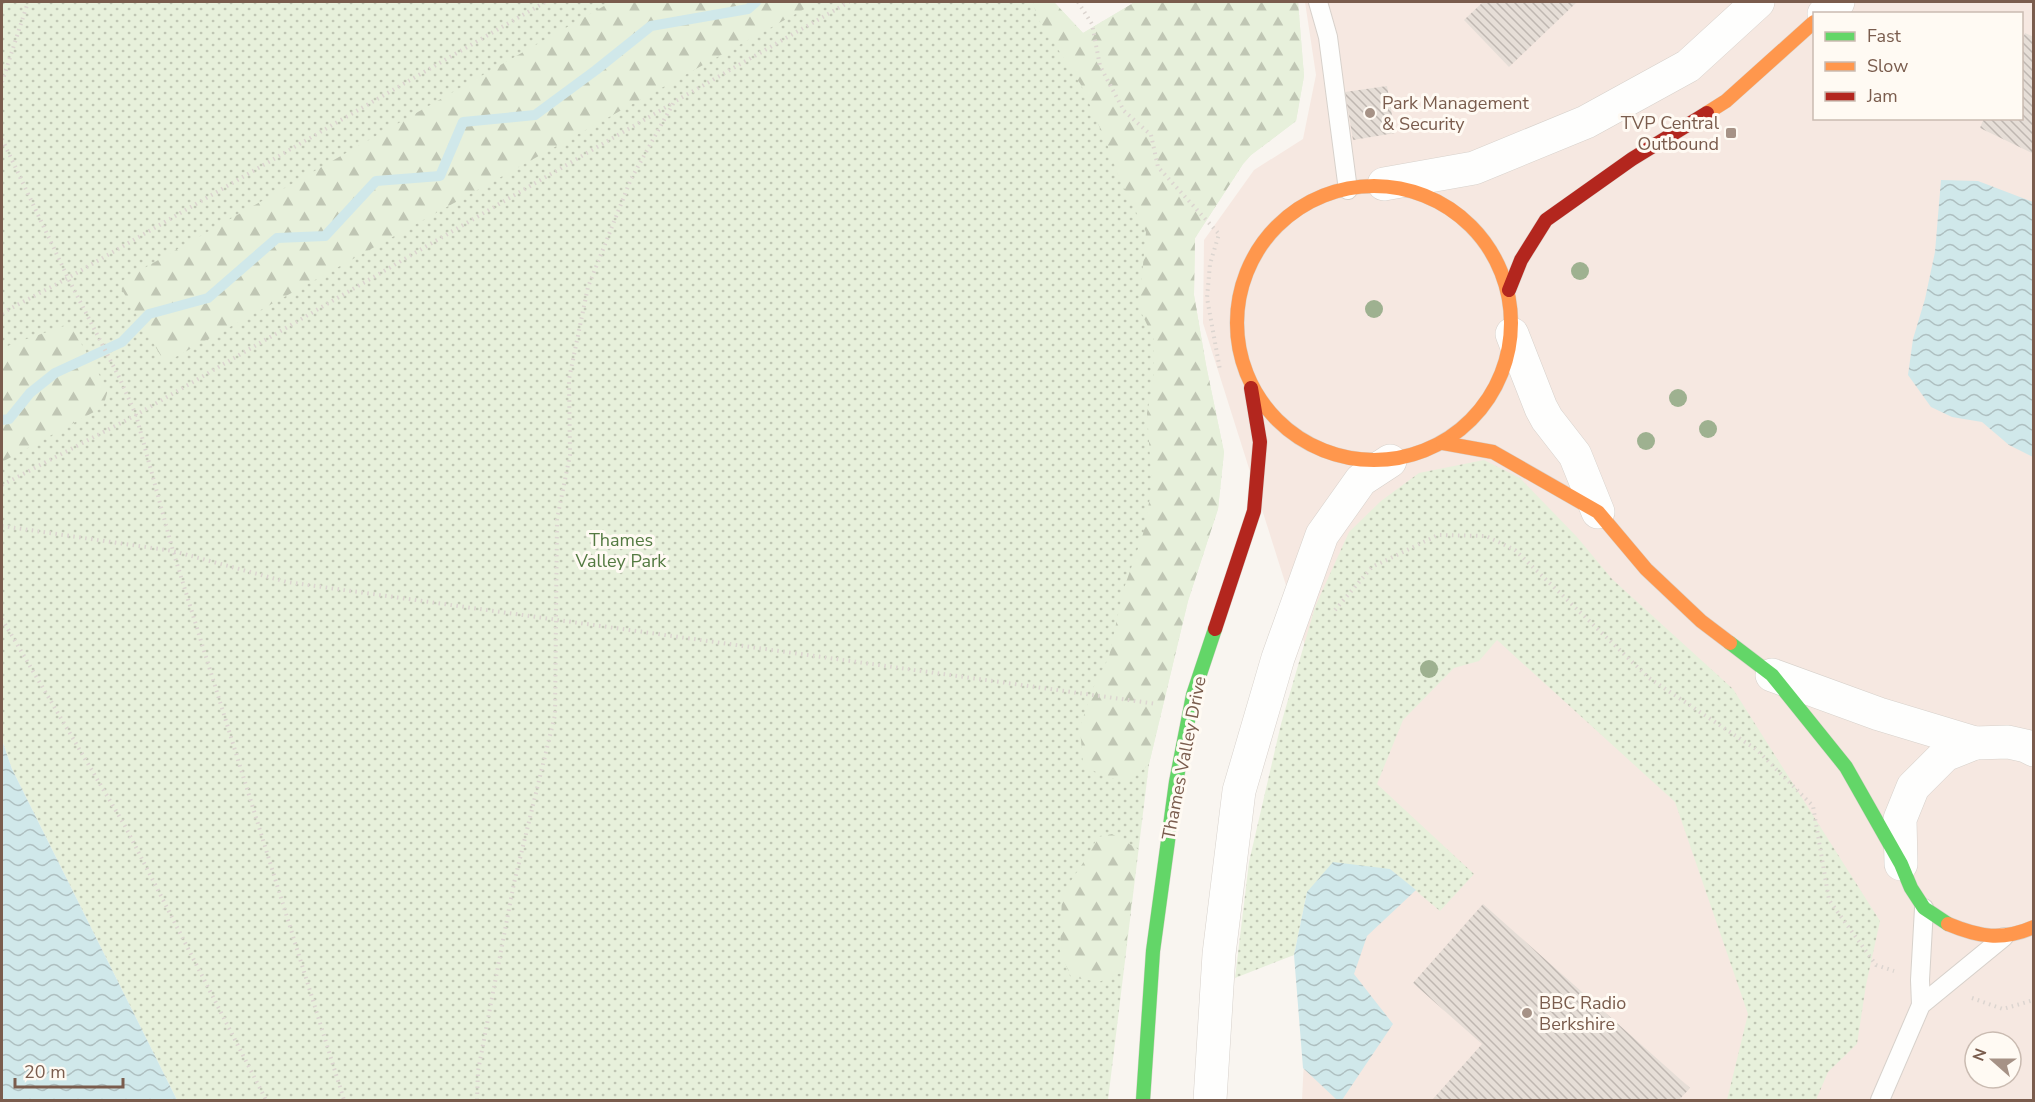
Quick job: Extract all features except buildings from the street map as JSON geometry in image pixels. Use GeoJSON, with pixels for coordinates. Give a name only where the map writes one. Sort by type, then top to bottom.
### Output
{"type":"FeatureCollection","features":[{"type":"Feature","properties":{"kind":"street"},"geometry":{"type":"LineString","coordinates":[[1384,184],[1474,168],[1586,122],[1688,66],[1758,2]]}},
{"type":"Feature","properties":{"kind":"street"},"geometry":{"type":"LineString","coordinates":[[1826,12],[1838,2]]}},
{"type":"Feature","properties":{"kind":"street"},"geometry":{"type":"LineString","coordinates":[[1509,290],[1521,260],[1546,220],[1632,159],[1726,101],[1813,24]]}},
{"type":"Feature","properties":{"kind":"street","name":"Thames Valley Drive"},"geometry":{"type":"LineString","coordinates":[[1143,1101],[1153,951],[1176,782],[1193,695],[1254,511],[1260,442],[1251,388],[1236,333],[1239,293],[1259,245],[1290,212],[1324,193],[1384,184]]}},
{"type":"Feature","properties":{"kind":"street"},"geometry":{"type":"LineString","coordinates":[[1384,184],[1431,196],[1461,214],[1491,249],[1509,290],[1512,334],[1541,408],[1575,455],[1598,512],[1646,569],[1701,621],[1772,675],[1846,767],[1924,908],[1949,925],[1982,936],[2018,934],[2034,927]]}},
{"type":"Feature","properties":{"kind":"street"},"geometry":{"type":"LineString","coordinates":[[1210,1101],[1219,954],[1239,791],[1278,658],[1322,535],[1361,480],[1390,461],[1443,443],[1483,408],[1500,381],[1512,334]]}},
{"type":"Feature","properties":{"kind":"street"},"geometry":{"type":"LineString","coordinates":[[1251,388],[1286,430],[1347,459],[1390,461]]}},
{"type":"Feature","properties":{"kind":"street"},"geometry":{"type":"LineString","coordinates":[[1443,443],[1493,452],[1598,512]]}},
{"type":"Feature","properties":{"kind":"street"},"geometry":{"type":"LineString","coordinates":[[1772,675],[1879,714],[1975,743],[2008,742],[2034,750]]}},
{"type":"Feature","properties":{"kind":"street"},"geometry":{"type":"LineString","coordinates":[[1901,864],[1900,819],[1913,787],[1945,755],[1975,743]]}},
{"type":"Feature","properties":{"kind":"lane"},"geometry":{"type":"LineString","coordinates":[[1318,2],[1328,37],[1347,190]]}},
{"type":"Feature","properties":{"kind":"lane"},"geometry":{"type":"LineString","coordinates":[[1922,1005],[1920,980],[1924,908]]}},
{"type":"Feature","properties":{"kind":"lane"},"geometry":{"type":"LineString","coordinates":[[1880,1101],[1922,1005],[2005,936]]}},
{"type":"Feature","properties":{"kind":"path"},"geometry":{"type":"LineString","coordinates":[[2,82],[28,2]]}},
{"type":"Feature","properties":{"kind":"path"},"geometry":{"type":"LineString","coordinates":[[2,313],[68,278],[545,2]]}},
{"type":"Feature","properties":{"kind":"path"},"geometry":{"type":"LineString","coordinates":[[2,485],[136,415],[849,2]]}},
{"type":"Feature","properties":{"kind":"path"},"geometry":{"type":"LineString","coordinates":[[1078,2],[1092,24],[1100,66],[1124,111],[1150,135],[1158,167],[1219,234],[1210,264],[1207,298],[1222,377]]}},
{"type":"Feature","properties":{"kind":"path"},"geometry":{"type":"LineString","coordinates":[[477,1101],[478,1071],[514,883],[555,715],[557,519],[570,455],[569,379],[588,287],[631,179],[674,102]]}},
{"type":"Feature","properties":{"kind":"path"},"geometry":{"type":"LineString","coordinates":[[2,139],[136,415],[172,551],[344,1101]]}},
{"type":"Feature","properties":{"kind":"path"},"geometry":{"type":"LineString","coordinates":[[2,526],[172,551],[287,582],[1145,703]]}},
{"type":"Feature","properties":{"kind":"path"},"geometry":{"type":"LineString","coordinates":[[1330,615],[1372,567],[1438,535],[1486,536],[1515,550],[1649,678],[1757,750],[1813,806],[1829,900],[1876,965]]}},
{"type":"Feature","properties":{"kind":"path"},"geometry":{"type":"LineString","coordinates":[[2,619],[125,826],[266,1101]]}},
{"type":"Feature","properties":{"kind":"path"},"geometry":{"type":"LineString","coordinates":[[2003,1009],[2034,1000]]}},
{"type":"Feature","properties":{"kind":"shaded area"},"geometry":{"type":"Polygon","coordinates":[[[1305,2],[2033,2],[2033,1100],[1302,1100],[1322,699],[1203,323],[1204,240],[1254,170],[1303,139],[1316,75],[1305,2]]]}},
{"type":"Feature","properties":{"kind":"green space","name":"Thames Valley Park"},"geometry":{"type":"Polygon","coordinates":[[[2,2],[1054,2],[1083,33],[1135,2],[1298,2],[1304,76],[1296,121],[1251,155],[1243,164],[1195,238],[1194,295],[1224,452],[1218,509],[1188,601],[1149,764],[1108,1100],[177,1100],[12,769],[2,740],[2,2]]]}},
{"type":"Feature","properties":{"kind":"green space"},"geometry":{"type":"Polygon","coordinates":[[[611,2],[817,2],[165,363],[118,283],[611,2]]]}},
{"type":"Feature","properties":{"kind":"green space"},"geometry":{"type":"Polygon","coordinates":[[[1033,2],[1054,2],[1083,33],[1135,2],[1298,2],[1304,76],[1296,121],[1251,155],[1243,164],[1195,238],[1194,295],[1224,452],[1218,509],[1188,601],[1149,764],[1130,781],[1105,777],[1083,765],[1080,727],[1093,688],[1109,657],[1123,591],[1143,534],[1152,487],[1147,413],[1154,379],[1154,339],[1139,308],[1146,232],[1120,180],[1081,85],[1037,17],[1033,2]]]}},
{"type":"Feature","properties":{"kind":"green space"},"geometry":{"type":"Polygon","coordinates":[[[70,324],[108,390],[103,407],[2,462],[2,349],[70,324]]]}},
{"type":"Feature","properties":{"kind":"green space"},"geometry":{"type":"Polygon","coordinates":[[[1484,460],[1520,478],[1577,537],[1612,579],[1733,689],[1880,921],[1866,985],[1857,1044],[1828,1072],[1816,1100],[1727,1100],[1748,1014],[1675,802],[1497,640],[1479,661],[1454,668],[1403,720],[1377,784],[1474,874],[1440,911],[1390,869],[1307,892],[1294,955],[1235,978],[1249,862],[1281,724],[1315,607],[1349,532],[1381,501],[1419,473],[1484,460]]]}},
{"type":"Feature","properties":{"kind":"green space"},"geometry":{"type":"Polygon","coordinates":[[[1112,834],[1138,849],[1123,972],[1099,982],[1071,977],[1060,951],[1062,894],[1098,837],[1112,834]]]}},
{"type":"Feature","properties":{"kind":"water"},"geometry":{"type":"Polygon","coordinates":[[[1941,180],[1978,181],[2033,202],[2033,457],[2009,445],[1982,422],[1952,417],[1931,407],[1908,375],[1913,339],[1925,299],[1935,252],[1941,180]]]}},
{"type":"Feature","properties":{"kind":"water"},"geometry":{"type":"Polygon","coordinates":[[[2,740],[12,769],[177,1100],[2,1100],[2,740]]]}},
{"type":"Feature","properties":{"kind":"water"},"geometry":{"type":"Polygon","coordinates":[[[1333,862],[1390,869],[1416,890],[1367,936],[1354,974],[1393,1024],[1342,1100],[1337,1100],[1303,1068],[1294,955],[1307,892],[1333,862]]]}},
{"type":"Feature","properties":{"kind":"waterway"},"geometry":{"type":"LineString","coordinates":[[2,420],[9,419],[30,393],[55,373],[122,342],[149,314],[208,298],[277,238],[325,236],[376,181],[440,176],[463,122],[535,115],[651,26],[748,9],[756,2]]}},
{"type":"Feature","properties":{"kind":"traffic: fast"},"geometry":{"type":"LineString","coordinates":[[1143,1100],[1153,951],[1176,782],[1193,695],[1215,629]]}},
{"type":"Feature","properties":{"kind":"traffic: fast"},"geometry":{"type":"LineString","coordinates":[[1730,643],[1772,675],[1846,767],[1901,864],[1911,888],[1924,908],[1948,924]]}},
{"type":"Feature","properties":{"kind":"traffic: slow"},"geometry":{"type":"LineString","coordinates":[[1707,113],[1726,101],[1813,23]]}},
{"type":"Feature","properties":{"kind":"traffic: slow"},"geometry":{"type":"LineString","coordinates":[[1387,186],[1427,196],[1450,209],[1471,226],[1488,247],[1501,270],[1509,296],[1511,323],[1509,350],[1501,376],[1488,399],[1471,420],[1450,437],[1427,450],[1401,458],[1361,460],[1321,450],[1309,444],[1287,429],[1268,410],[1247,376],[1239,350],[1237,310],[1247,270],[1253,258],[1268,236],[1287,217],[1321,196],[1347,188],[1387,186]]}},
{"type":"Feature","properties":{"kind":"traffic: slow"},"geometry":{"type":"LineString","coordinates":[[1443,443],[1493,452],[1598,512],[1646,569],[1701,621],[1730,643]]}},
{"type":"Feature","properties":{"kind":"traffic: slow"},"geometry":{"type":"LineString","coordinates":[[1948,924],[1991,936],[2011,934],[2034,927]]}},
{"type":"Feature","properties":{"kind":"traffic: jam"},"geometry":{"type":"LineString","coordinates":[[1509,290],[1521,260],[1546,220],[1632,159],[1707,113]]}},
{"type":"Feature","properties":{"kind":"traffic: jam"},"geometry":{"type":"LineString","coordinates":[[1215,629],[1254,511],[1260,442],[1251,388]]}},
{"type":"Feature","properties":{"kind":"place","name":"Park Management & Security"},"geometry":{"type":"Point","coordinates":[1370,113]}},
{"type":"Feature","properties":{"kind":"place","name":"TVP Central Outbound"},"geometry":{"type":"Point","coordinates":[1731,133]}},
{"type":"Feature","properties":{"kind":"place","name":"BBC Radio Berkshire"},"geometry":{"type":"Point","coordinates":[1527,1013]}}]}
